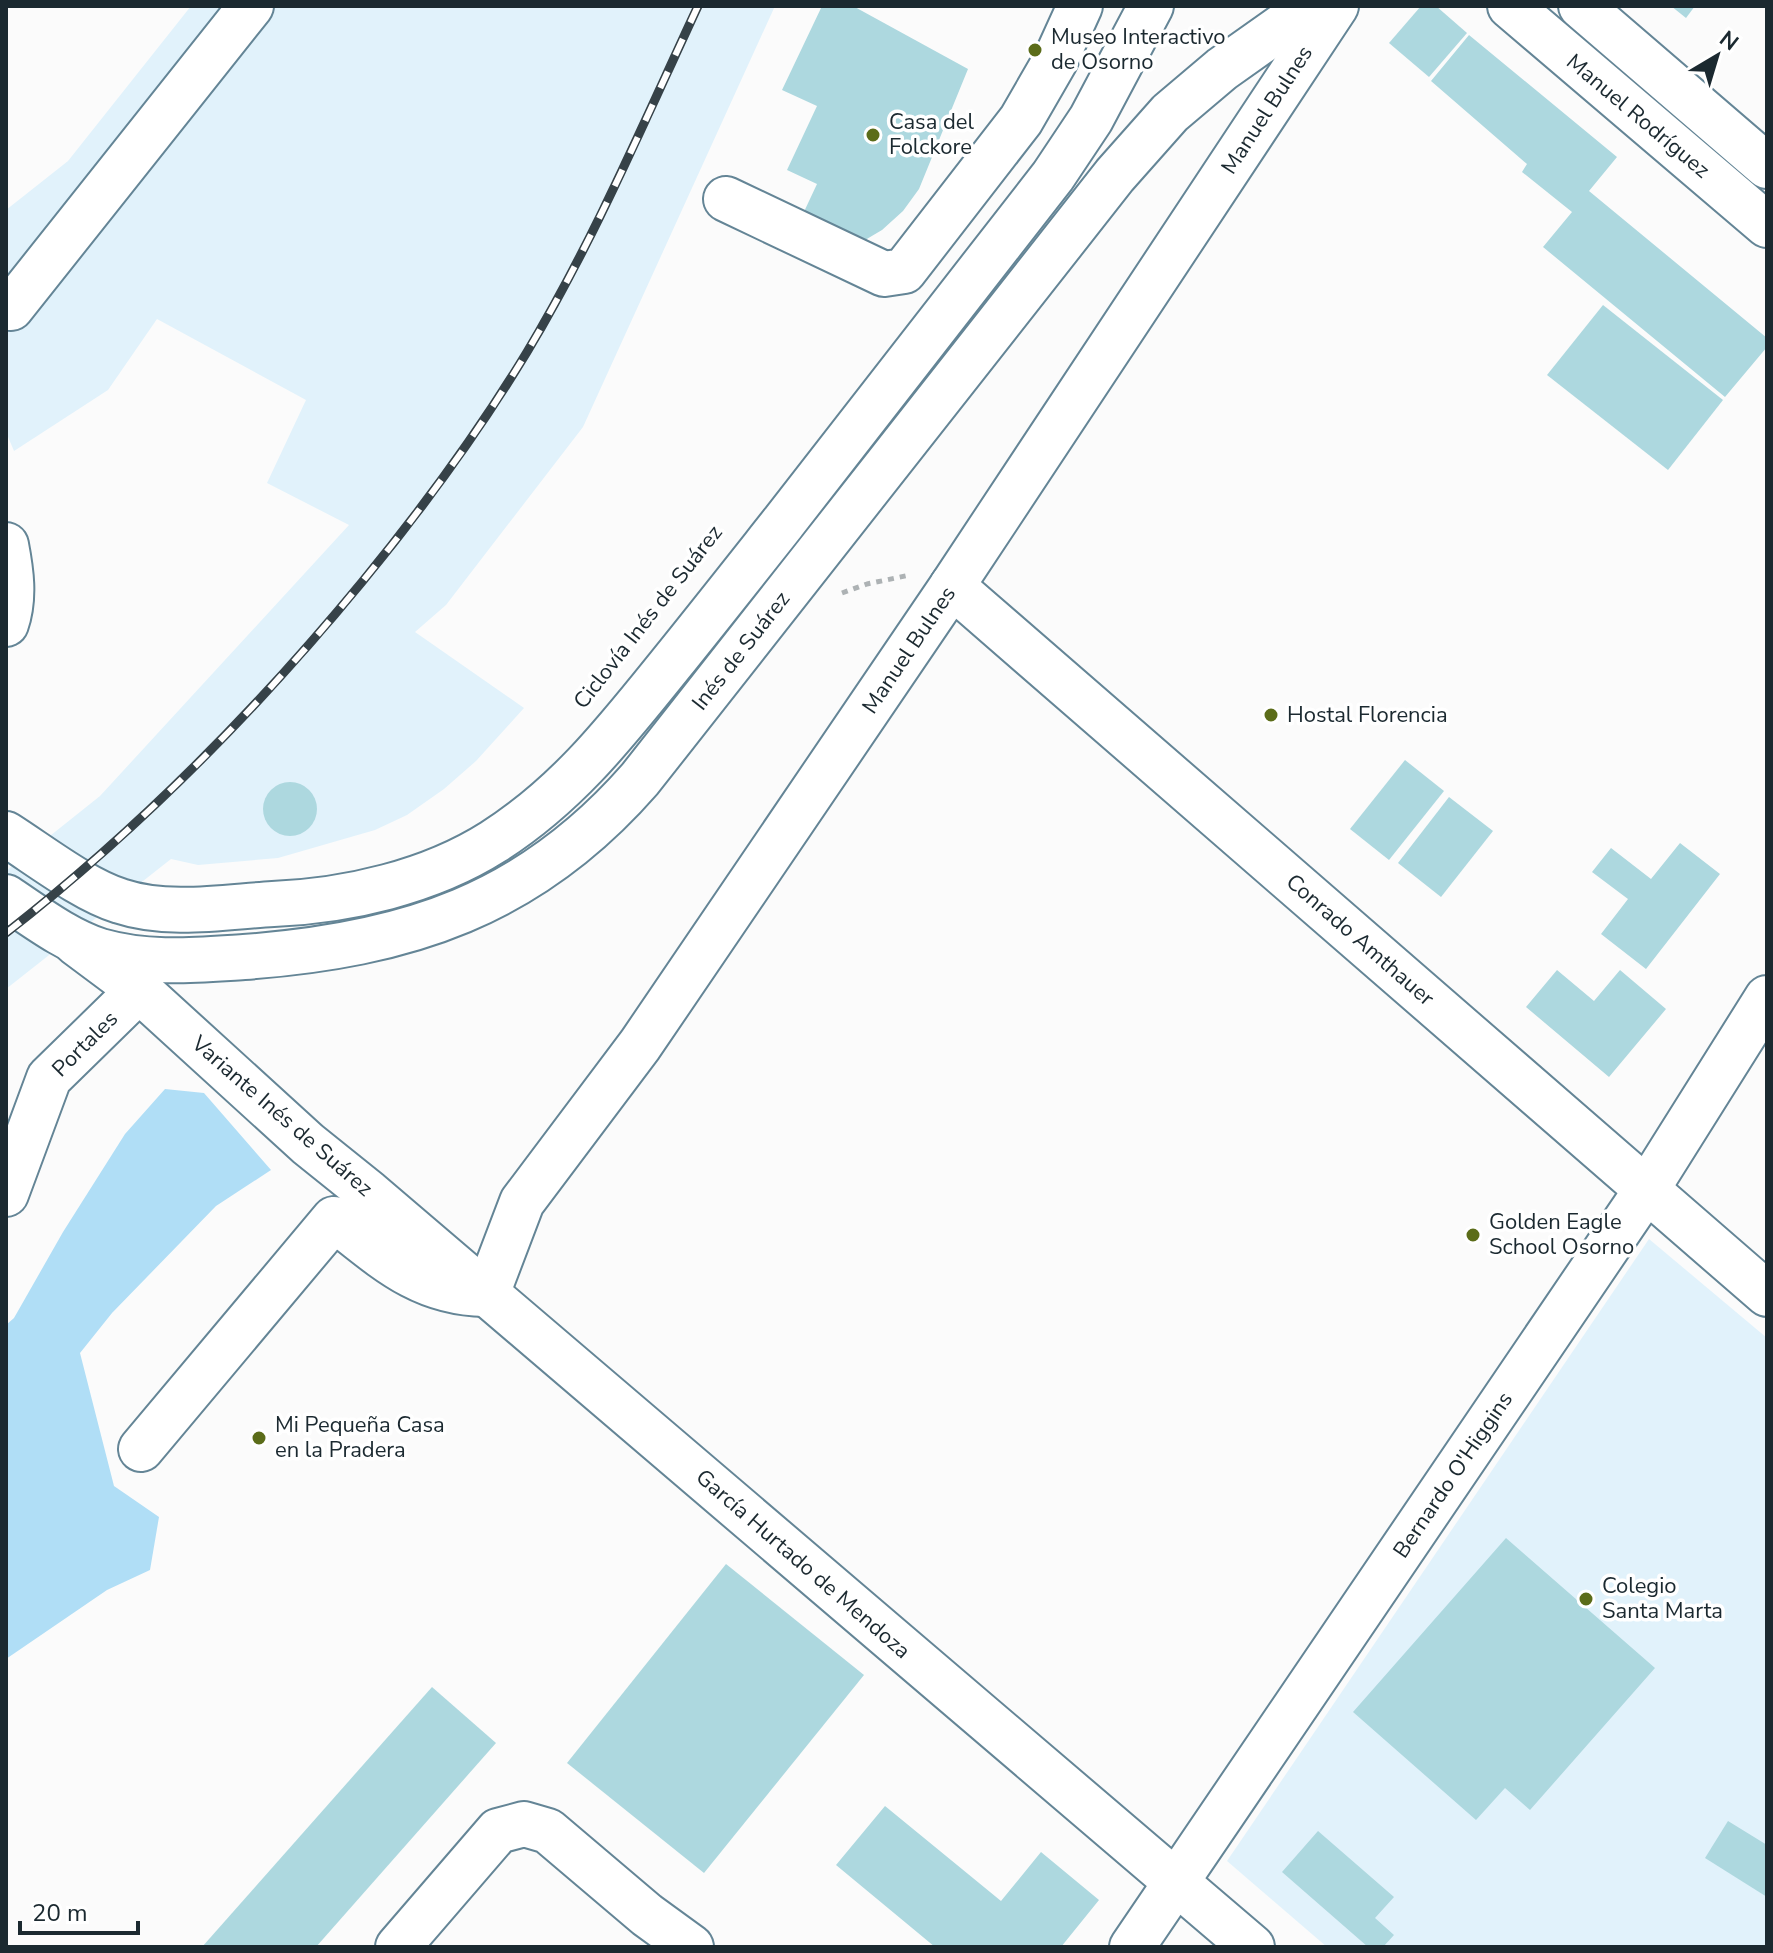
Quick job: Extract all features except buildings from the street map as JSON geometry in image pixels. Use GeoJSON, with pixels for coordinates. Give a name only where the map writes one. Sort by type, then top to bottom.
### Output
{"type":"FeatureCollection","features":[{"type":"Feature","properties":{"kind":"street"},"geometry":{"type":"LineString","coordinates":[[11,308],[251,6]]}},
{"type":"Feature","properties":{"kind":"street"},"geometry":{"type":"LineString","coordinates":[[726,199],[884,274],[904,271],[1021,120],[1055,61],[1080,6]]}},
{"type":"Feature","properties":{"kind":"street","name":"Inés de Suárez"},"geometry":{"type":"LineString","coordinates":[[6,834],[108,896],[152,908],[170,909],[298,903],[344,897],[424,874],[492,842],[567,784],[601,751],[740,577],[1053,176],[1091,119],[1151,6]]}},
{"type":"Feature","properties":{"kind":"street","name":"Inés de Suárez"},"geometry":{"type":"LineString","coordinates":[[6,897],[74,941],[132,959],[165,962],[349,946],[473,908],[540,869],[576,844],[611,812],[778,606],[1124,165],[1170,113],[1212,78],[1311,6]]}},
{"type":"Feature","properties":{"kind":"street","name":"Manuel Bulnes"},"geometry":{"type":"LineString","coordinates":[[487,1294],[522,1202],[640,1045],[952,586],[1336,6]]}},
{"type":"Feature","properties":{"kind":"street","name":"Manuel Rodríguez"},"geometry":{"type":"LineString","coordinates":[[1510,6],[1767,225]]}},
{"type":"Feature","properties":{"kind":"street","name":"Manuel Rodríguez"},"geometry":{"type":"LineString","coordinates":[[1581,6],[1767,166]]}},
{"type":"Feature","properties":{"kind":"street"},"geometry":{"type":"LineString","coordinates":[[6,545],[11,574],[11,611],[6,624]]}},
{"type":"Feature","properties":{"kind":"street"},"geometry":{"type":"LineString","coordinates":[[740,577],[778,606]]}},
{"type":"Feature","properties":{"kind":"street","name":"Conrado Amthauer"},"geometry":{"type":"LineString","coordinates":[[952,586],[1767,1294]]}},
{"type":"Feature","properties":{"kind":"street","name":"Variante Inés de Suárez"},"geometry":{"type":"LineString","coordinates":[[74,941],[139,990],[308,1144],[487,1294]]}},
{"type":"Feature","properties":{"kind":"street","name":"Portales"},"geometry":{"type":"LineString","coordinates":[[6,1194],[49,1078],[139,990]]}},
{"type":"Feature","properties":{"kind":"street","name":"Bernardo O'Higgins"},"geometry":{"type":"LineString","coordinates":[[1132,1947],[1647,1189],[1767,998]]}},
{"type":"Feature","properties":{"kind":"street"},"geometry":{"type":"LineString","coordinates":[[141,1449],[334,1219],[403,1272],[420,1281],[463,1294],[487,1294]]}},
{"type":"Feature","properties":{"kind":"street","name":"García Hurtado de Mendoza"},"geometry":{"type":"LineString","coordinates":[[487,1294],[1252,1947]]}},
{"type":"Feature","properties":{"kind":"street"},"geometry":{"type":"LineString","coordinates":[[398,1947],[498,1831],[524,1824],[548,1831],[647,1915],[691,1947]]}},
{"type":"Feature","properties":{"kind":"path"},"geometry":{"type":"LineString","coordinates":[[778,606],[801,610],[867,584],[899,576],[940,578],[952,586]]}},
{"type":"Feature","properties":{"kind":"shaded area"},"geometry":{"type":"Polygon","coordinates":[[[191,6],[775,6],[583,427],[446,605],[415,632],[524,708],[476,761],[407,815],[375,830],[278,858],[198,865],[171,859],[6,989],[6,871],[100,796],[349,525],[267,483],[306,400],[157,319],[108,390],[14,451],[6,432],[6,210],[68,161],[191,6]]]}},
{"type":"Feature","properties":{"kind":"shaded area"},"geometry":{"type":"Polygon","coordinates":[[[165,1089],[204,1093],[271,1170],[216,1206],[112,1313],[80,1353],[114,1486],[159,1517],[150,1570],[107,1590],[6,1659],[6,1325],[14,1318],[63,1232],[125,1134],[165,1089]]]}},
{"type":"Feature","properties":{"kind":"shaded area","name":"Colegio Santa Marta"},"geometry":{"type":"Polygon","coordinates":[[[1649,1239],[1767,1338],[1767,1947],[1327,1947],[1227,1861],[1649,1239]]]}},
{"type":"Feature","properties":{"kind":"railway"},"geometry":{"type":"LineString","coordinates":[[6,933],[103,853],[237,723],[321,630],[428,499],[489,412],[551,310],[617,181],[698,6]]}},
{"type":"Feature","properties":{"kind":"place","name":"Museo Interactivo de Osorno"},"geometry":{"type":"Point","coordinates":[1035,50]}},
{"type":"Feature","properties":{"kind":"place","name":"Casa del Folckore"},"geometry":{"type":"Point","coordinates":[873,135]}},
{"type":"Feature","properties":{"kind":"place","name":"Hostal Florencia"},"geometry":{"type":"Point","coordinates":[1271,715]}},
{"type":"Feature","properties":{"kind":"place","name":"Golden Eagle School Osorno"},"geometry":{"type":"Point","coordinates":[1473,1235]}},
{"type":"Feature","properties":{"kind":"place","name":"Mi Pequeña Casa en la Pradera"},"geometry":{"type":"Point","coordinates":[259,1438]}},
{"type":"Feature","properties":{"kind":"place","name":"Colegio Santa Marta"},"geometry":{"type":"Point","coordinates":[1586,1599]}}]}
